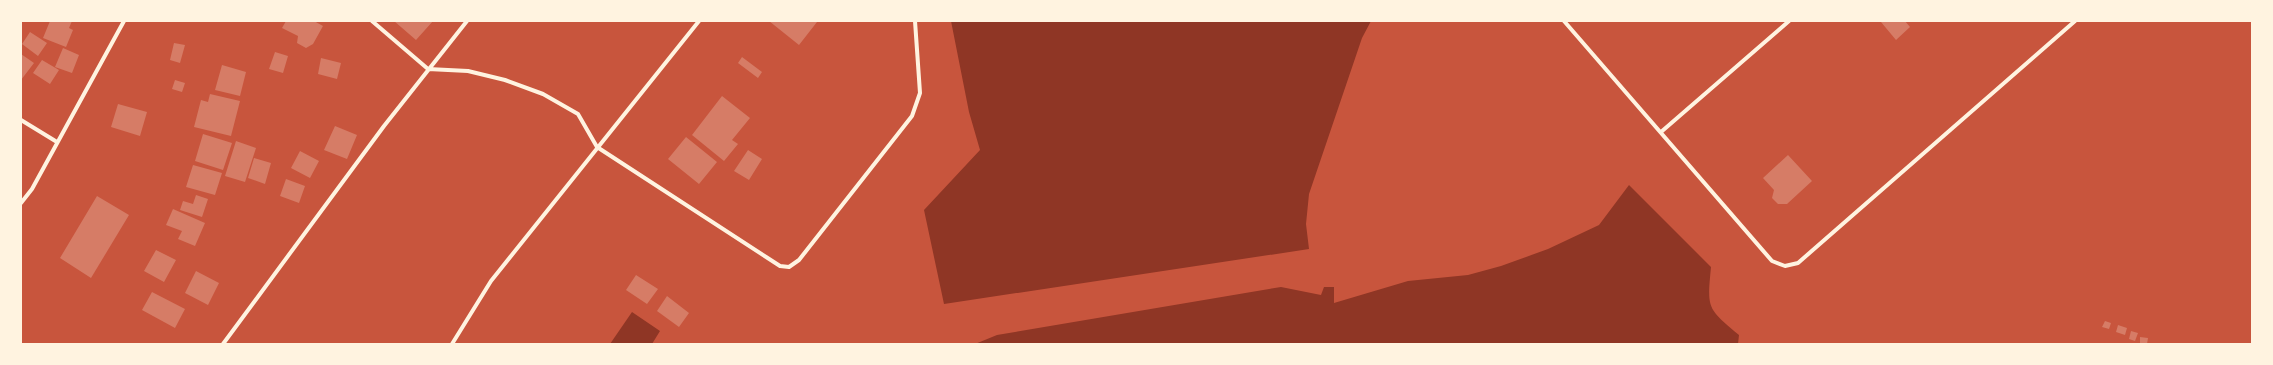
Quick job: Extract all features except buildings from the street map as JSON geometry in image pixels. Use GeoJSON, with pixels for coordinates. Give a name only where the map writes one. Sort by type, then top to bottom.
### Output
{"type":"FeatureCollection","features":[{"type":"Feature","properties":{"kind":"street"},"geometry":{"type":"LineString","coordinates":[[21,203],[32,189],[124,21]]}},
{"type":"Feature","properties":{"kind":"street"},"geometry":{"type":"LineString","coordinates":[[372,21],[428,69],[468,70],[505,80],[543,94],[578,114],[597,147],[780,266],[789,267],[799,260],[912,116],[920,93],[915,21]]}},
{"type":"Feature","properties":{"kind":"street"},"geometry":{"type":"LineString","coordinates":[[223,344],[428,69],[467,21]]}},
{"type":"Feature","properties":{"kind":"street"},"geometry":{"type":"LineString","coordinates":[[452,344],[491,281],[699,21]]}},
{"type":"Feature","properties":{"kind":"street"},"geometry":{"type":"LineString","coordinates":[[1564,21],[1772,261],[1785,266],[1798,263],[2076,21]]}},
{"type":"Feature","properties":{"kind":"street"},"geometry":{"type":"LineString","coordinates":[[1661,132],[1789,21]]}},
{"type":"Feature","properties":{"kind":"street"},"geometry":{"type":"LineString","coordinates":[[21,120],[57,142]]}},
{"type":"Feature","properties":{"kind":"shaded area"},"geometry":{"type":"Polygon","coordinates":[[[951,21],[1371,21],[1362,38],[1309,194],[1306,224],[1309,249],[944,304],[924,210],[980,150],[969,112],[951,21]]]}},
{"type":"Feature","properties":{"kind":"shaded area"},"geometry":{"type":"Polygon","coordinates":[[[1629,185],[1711,267],[1709,292],[1712,307],[1715,313],[1739,335],[1738,344],[975,344],[997,335],[1281,287],[1321,295],[1324,287],[1334,287],[1334,303],[1408,281],[1468,275],[1501,266],[1548,249],[1599,225],[1629,185]]]}},
{"type":"Feature","properties":{"kind":"shaded area"},"geometry":{"type":"Polygon","coordinates":[[[632,312],[660,331],[652,344],[610,344],[632,312]]]}}]}
